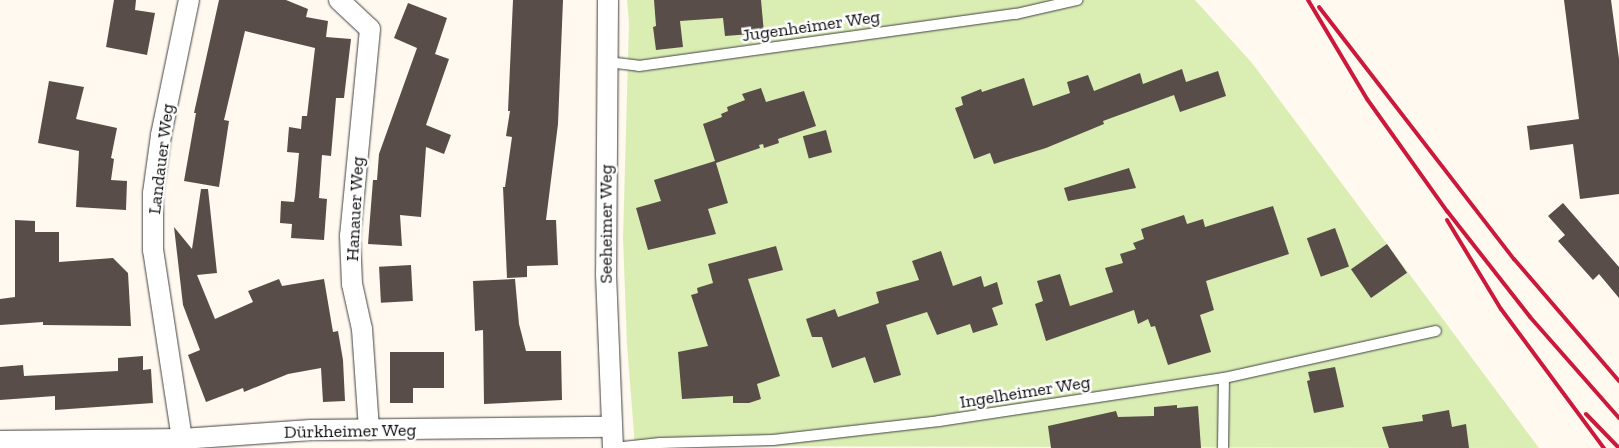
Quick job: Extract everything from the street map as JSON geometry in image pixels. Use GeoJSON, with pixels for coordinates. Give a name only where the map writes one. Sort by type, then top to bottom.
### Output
{"type":"FeatureCollection","features":[{"type":"Feature","properties":{"kind":"street","name":"Landauer Weg"},"geometry":{"type":"LineString","coordinates":[[182,439],[153,250],[153,193],[161,135],[190,0]]}},
{"type":"Feature","properties":{"kind":"street","name":"Hanauer Weg"},"geometry":{"type":"LineString","coordinates":[[339,0],[370,29],[350,236],[352,284],[362,329],[368,430]]}},
{"type":"Feature","properties":{"kind":"street","name":"Seeheimer Weg"},"geometry":{"type":"LineString","coordinates":[[608,0],[606,265],[613,448]]}},
{"type":"Feature","properties":{"kind":"street","name":"Dürkheimer Weg"},"geometry":{"type":"LineString","coordinates":[[0,441],[182,439],[311,430],[368,430],[394,439],[611,427]]}},
{"type":"Feature","properties":{"kind":"lane","name":"Jugenheimer Weg"},"geometry":{"type":"LineString","coordinates":[[608,62],[639,66],[649,65],[1016,14],[1077,0]]}},
{"type":"Feature","properties":{"kind":"lane","name":"Ingelheimer Weg"},"geometry":{"type":"LineString","coordinates":[[613,448],[660,443],[773,440],[919,424],[1224,378],[1436,331]]}},
{"type":"Feature","properties":{"kind":"lane"},"geometry":{"type":"LineString","coordinates":[[1223,448],[1224,378]]}},
{"type":"Feature","properties":{"kind":"green space"},"geometry":{"type":"Polygon","coordinates":[[[627,0],[1195,0],[1252,63],[1539,448],[635,446],[627,345],[623,238],[629,22],[627,0]]]}},
{"type":"Feature","properties":{"kind":"building"},"geometry":{"type":"Polygon","coordinates":[[[114,0],[136,0],[135,10],[155,13],[147,55],[106,47],[114,0]]]}},
{"type":"Feature","properties":{"kind":"building"},"geometry":{"type":"Polygon","coordinates":[[[219,0],[286,0],[308,9],[306,17],[328,21],[326,37],[351,39],[344,98],[336,98],[331,156],[322,155],[319,198],[327,199],[324,240],[291,238],[292,224],[280,223],[281,201],[294,202],[295,196],[299,153],[287,152],[289,127],[301,129],[302,116],[307,116],[315,48],[245,31],[224,120],[229,121],[219,187],[184,181],[196,113],[194,113],[219,0]]]}},
{"type":"Feature","properties":{"kind":"building"},"geometry":{"type":"Polygon","coordinates":[[[513,0],[563,0],[558,124],[546,220],[556,220],[558,265],[527,266],[527,277],[507,278],[503,187],[505,187],[512,137],[506,136],[510,111],[508,111],[513,0]]]}},
{"type":"Feature","properties":{"kind":"building"},"geometry":{"type":"Polygon","coordinates":[[[654,0],[761,0],[764,33],[725,36],[723,18],[680,21],[683,47],[656,50],[653,27],[656,26],[654,0]]]}},
{"type":"Feature","properties":{"kind":"building"},"geometry":{"type":"Polygon","coordinates":[[[1564,0],[1611,0],[1619,59],[1619,194],[1580,199],[1573,144],[1530,150],[1527,126],[1579,119],[1564,0]]]}},
{"type":"Feature","properties":{"kind":"building"},"geometry":{"type":"Polygon","coordinates":[[[408,3],[447,18],[435,54],[449,59],[426,125],[451,135],[444,154],[426,147],[421,217],[400,215],[402,246],[368,244],[373,180],[377,180],[379,154],[417,48],[394,38],[408,3]]]}},
{"type":"Feature","properties":{"kind":"building"},"geometry":{"type":"Polygon","coordinates":[[[1182,69],[1186,82],[1218,71],[1226,96],[1180,112],[1174,95],[1103,121],[1104,124],[1046,148],[994,164],[990,153],[974,159],[955,108],[963,105],[961,97],[981,89],[982,92],[1024,78],[1033,106],[1070,93],[1067,82],[1088,75],[1094,91],[1140,73],[1143,84],[1182,69]]]}},
{"type":"Feature","properties":{"kind":"building"},"geometry":{"type":"Polygon","coordinates":[[[49,81],[84,87],[76,119],[117,128],[111,158],[114,159],[111,180],[127,181],[126,210],[76,207],[79,151],[38,143],[49,81]]]}},
{"type":"Feature","properties":{"kind":"building"},"geometry":{"type":"Polygon","coordinates":[[[761,88],[766,102],[804,91],[816,126],[778,139],[779,143],[764,148],[763,144],[759,145],[760,148],[716,163],[728,203],[708,209],[716,234],[648,250],[636,208],[661,201],[654,180],[715,161],[703,124],[722,117],[721,114],[728,111],[727,107],[745,100],[742,94],[761,88]]]}},
{"type":"Feature","properties":{"kind":"building"},"geometry":{"type":"Polygon","coordinates":[[[826,130],[832,152],[809,158],[803,136],[826,130]]]}},
{"type":"Feature","properties":{"kind":"building"},"geometry":{"type":"Polygon","coordinates":[[[1129,168],[1136,188],[1068,201],[1064,188],[1129,168]]]}},
{"type":"Feature","properties":{"kind":"building"},"geometry":{"type":"Polygon","coordinates":[[[201,189],[208,189],[217,273],[197,275],[215,319],[253,302],[248,291],[279,279],[282,286],[324,279],[333,332],[338,331],[343,360],[345,401],[323,402],[321,368],[288,374],[244,392],[243,388],[206,402],[188,355],[200,350],[183,305],[174,227],[192,249],[201,189]]]}},
{"type":"Feature","properties":{"kind":"building"},"geometry":{"type":"Polygon","coordinates":[[[1563,203],[1619,267],[1619,298],[1599,274],[1593,280],[1558,241],[1565,235],[1548,216],[1563,203]]]}},
{"type":"Feature","properties":{"kind":"building"},"geometry":{"type":"Polygon","coordinates":[[[1273,206],[1289,254],[1206,281],[1214,310],[1200,315],[1211,352],[1168,365],[1155,326],[1151,327],[1148,319],[1138,324],[1134,310],[1046,341],[1035,304],[1043,301],[1037,281],[1060,274],[1070,306],[1113,292],[1105,268],[1123,263],[1120,254],[1136,249],[1133,243],[1144,239],[1141,229],[1184,215],[1187,224],[1203,219],[1205,227],[1273,206]]]}},
{"type":"Feature","properties":{"kind":"building"},"geometry":{"type":"Polygon","coordinates":[[[15,220],[35,221],[35,232],[59,232],[59,262],[113,258],[128,273],[131,326],[43,325],[43,322],[0,325],[0,299],[15,297],[15,220]]]}},
{"type":"Feature","properties":{"kind":"building"},"geometry":{"type":"Polygon","coordinates":[[[1335,228],[1349,267],[1321,277],[1307,238],[1335,228]]]}},
{"type":"Feature","properties":{"kind":"building"},"geometry":{"type":"Polygon","coordinates":[[[1387,244],[1407,273],[1371,298],[1351,269],[1387,244]]]}},
{"type":"Feature","properties":{"kind":"building"},"geometry":{"type":"Polygon","coordinates":[[[776,246],[783,270],[748,279],[780,376],[757,384],[761,399],[749,403],[733,403],[733,396],[682,399],[678,352],[708,346],[691,295],[698,293],[697,288],[713,283],[708,264],[776,246]]]}},
{"type":"Feature","properties":{"kind":"building"},"geometry":{"type":"Polygon","coordinates":[[[941,251],[953,286],[981,276],[984,287],[997,282],[1003,304],[992,308],[998,325],[973,333],[970,324],[937,335],[927,312],[886,325],[901,375],[874,383],[865,357],[832,368],[822,337],[812,337],[806,319],[835,309],[838,317],[879,303],[876,292],[919,280],[912,261],[941,251]]]}},
{"type":"Feature","properties":{"kind":"building"},"geometry":{"type":"Polygon","coordinates":[[[411,265],[413,301],[381,303],[379,267],[411,265]]]}},
{"type":"Feature","properties":{"kind":"building"},"geometry":{"type":"Polygon","coordinates":[[[515,279],[519,324],[526,351],[561,351],[562,400],[484,404],[483,330],[475,331],[473,281],[515,279]]]}},
{"type":"Feature","properties":{"kind":"building"},"geometry":{"type":"Polygon","coordinates":[[[390,352],[444,352],[444,388],[413,388],[413,403],[390,403],[390,352]]]}},
{"type":"Feature","properties":{"kind":"building"},"geometry":{"type":"Polygon","coordinates":[[[143,356],[143,370],[151,369],[153,403],[55,410],[55,396],[0,400],[0,367],[23,365],[24,376],[118,371],[118,358],[143,356]]]}},
{"type":"Feature","properties":{"kind":"building"},"geometry":{"type":"Polygon","coordinates":[[[1335,367],[1344,407],[1314,413],[1307,381],[1310,380],[1308,372],[1335,367]]]}},
{"type":"Feature","properties":{"kind":"building"},"geometry":{"type":"Polygon","coordinates":[[[1177,405],[1177,408],[1198,406],[1201,448],[1051,448],[1048,426],[1116,411],[1118,417],[1154,416],[1154,407],[1177,405]]]}},
{"type":"Feature","properties":{"kind":"building"},"geometry":{"type":"Polygon","coordinates":[[[1449,410],[1452,427],[1466,424],[1469,448],[1389,448],[1382,427],[1423,421],[1422,415],[1449,410]]]}},
{"type":"Feature","properties":{"kind":"railway"},"geometry":{"type":"LineString","coordinates":[[1308,0],[1367,99],[1447,211],[1530,317],[1619,418]]}},
{"type":"Feature","properties":{"kind":"railway"},"geometry":{"type":"LineString","coordinates":[[1319,7],[1514,259],[1619,381]]}},
{"type":"Feature","properties":{"kind":"railway"},"geometry":{"type":"LineString","coordinates":[[1447,220],[1501,309],[1604,448]]}},
{"type":"Feature","properties":{"kind":"railway"},"geometry":{"type":"LineString","coordinates":[[1586,414],[1619,448]]}}]}
